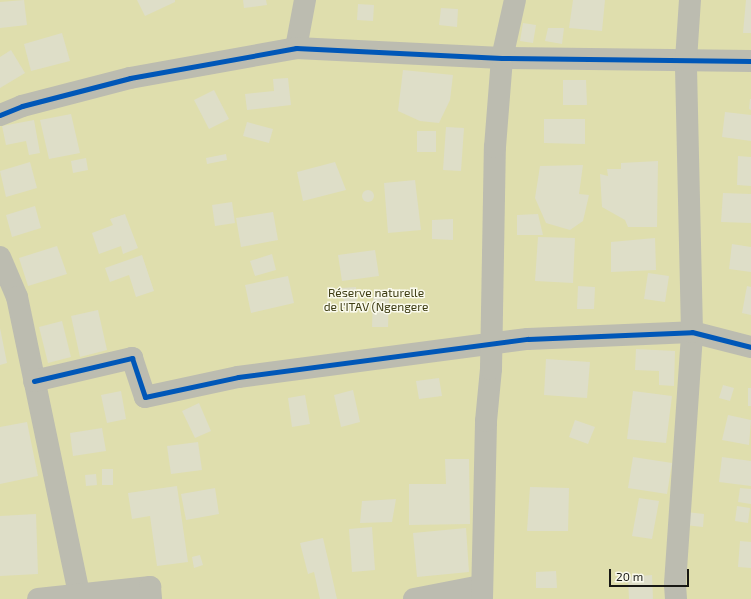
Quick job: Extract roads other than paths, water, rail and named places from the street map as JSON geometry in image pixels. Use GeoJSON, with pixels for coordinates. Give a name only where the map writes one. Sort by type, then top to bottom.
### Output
{"type":"FeatureCollection","features":[{"type":"Feature","properties":{"kind":"street"},"geometry":{"type":"LineString","coordinates":[[296,48],[305,0]]}},
{"type":"Feature","properties":{"kind":"street"},"geometry":{"type":"LineString","coordinates":[[414,599],[482,593],[491,342],[495,147],[502,58],[515,0]]}},
{"type":"Feature","properties":{"kind":"street"},"geometry":{"type":"LineString","coordinates":[[676,599],[675,584],[692,332],[686,60],[690,0]]}},
{"type":"Feature","properties":{"kind":"street"},"geometry":{"type":"LineString","coordinates":[[0,115],[22,106],[130,78],[296,48],[502,58],[751,61]]}},
{"type":"Feature","properties":{"kind":"street"},"geometry":{"type":"LineString","coordinates":[[0,257],[17,297],[78,595]]}},
{"type":"Feature","properties":{"kind":"street"},"geometry":{"type":"LineString","coordinates":[[34,381],[132,358],[145,397],[238,376],[491,342],[564,336],[692,332],[751,347]]}},
{"type":"Feature","properties":{"kind":"street"},"geometry":{"type":"LineString","coordinates":[[38,599],[150,587],[151,599]]}},
{"type":"Feature","properties":{"kind":"park label","name":"Réserve naturelle de l'ITAV (Ngengere"},"geometry":{"type":"Point","coordinates":[376,300]}}]}
